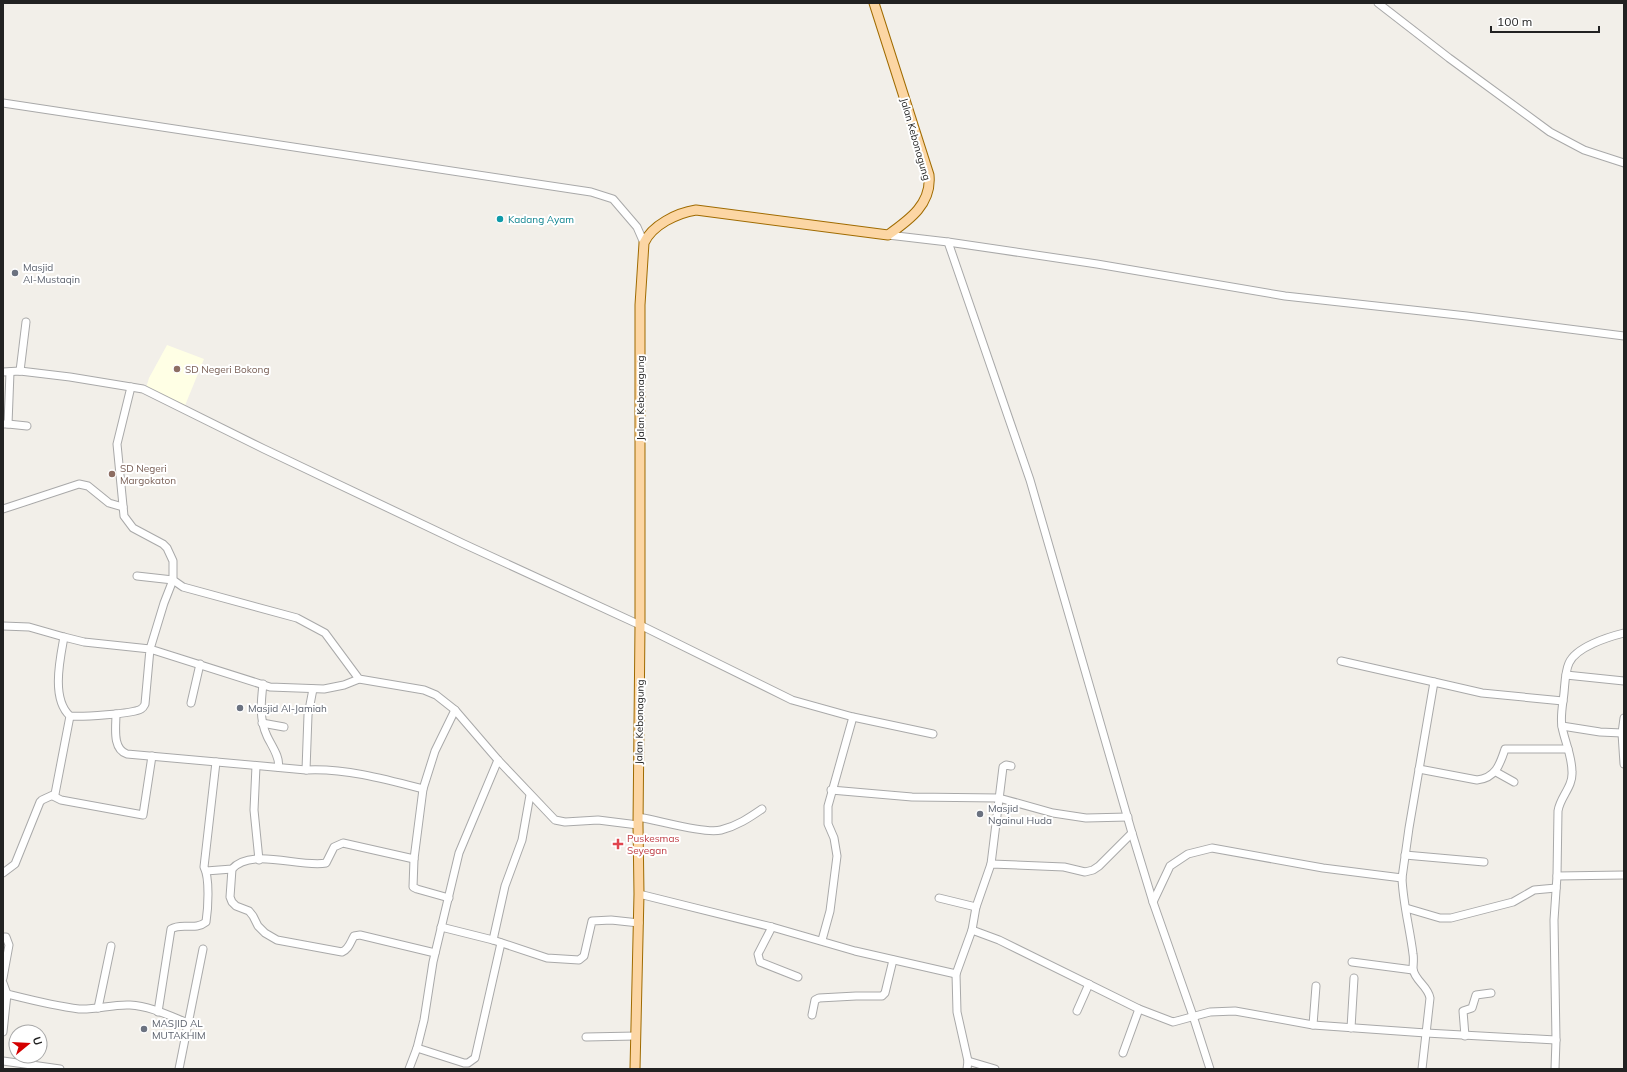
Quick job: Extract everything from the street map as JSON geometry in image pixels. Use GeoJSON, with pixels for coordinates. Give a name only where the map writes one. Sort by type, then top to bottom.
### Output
{"type":"FeatureCollection","features":[{"type":"Feature","properties":{"kind":"main road","name":"Jalan Kebonagung"},"geometry":{"type":"LineString","coordinates":[[877,6],[923,153],[930,183],[927,194],[916,213],[888,236]]}},
{"type":"Feature","properties":{"kind":"main road"},"geometry":{"type":"LineString","coordinates":[[644,243],[647,237],[661,224],[686,211],[700,210],[888,236]]}},
{"type":"Feature","properties":{"kind":"main road","name":"Jalan Kebonagung"},"geometry":{"type":"LineString","coordinates":[[635,1069],[639,923],[640,305],[644,243]]}},
{"type":"Feature","properties":{"kind":"street"},"geometry":{"type":"LineString","coordinates":[[1378,3],[1449,58],[1550,132],[1584,150],[1624,163]]}},
{"type":"Feature","properties":{"kind":"street"},"geometry":{"type":"LineString","coordinates":[[3,103],[591,192],[613,199],[637,228],[644,243]]}},
{"type":"Feature","properties":{"kind":"street"},"geometry":{"type":"LineString","coordinates":[[888,236],[948,242],[1097,264],[1285,296],[1467,316],[1624,336]]}},
{"type":"Feature","properties":{"kind":"street"},"geometry":{"type":"LineString","coordinates":[[948,242],[1030,480],[1106,746],[1153,902],[1210,1069]]}},
{"type":"Feature","properties":{"kind":"street"},"geometry":{"type":"LineString","coordinates":[[20,372],[26,322]]}},
{"type":"Feature","properties":{"kind":"street"},"geometry":{"type":"LineString","coordinates":[[27,426],[5,424],[6,372],[20,372],[143,389],[257,446],[464,544],[640,624],[792,700],[852,717],[934,734]]}},
{"type":"Feature","properties":{"kind":"street"},"geometry":{"type":"LineString","coordinates":[[64,637],[60,667],[60,694],[61,704],[65,712],[70,716],[76,717],[116,714],[141,709],[145,704],[150,649],[164,603],[173,580],[173,561],[167,548],[163,544],[133,528],[126,520],[123,507],[117,444],[131,387]]}},
{"type":"Feature","properties":{"kind":"street"},"geometry":{"type":"LineString","coordinates":[[3,509],[78,484],[88,486],[109,503],[123,507]]}},
{"type":"Feature","properties":{"kind":"street"},"geometry":{"type":"LineString","coordinates":[[137,576],[173,580],[183,587],[297,618],[325,633],[359,679]]}},
{"type":"Feature","properties":{"kind":"street"},"geometry":{"type":"LineString","coordinates":[[3,626],[29,627],[84,642],[150,649],[270,687],[324,689],[344,685],[359,679],[430,692],[455,710],[530,795],[551,816],[560,822],[598,820],[638,821],[719,830],[747,820],[762,809]]}},
{"type":"Feature","properties":{"kind":"street"},"geometry":{"type":"LineString","coordinates":[[1555,1069],[1554,920],[1557,876],[1558,811],[1572,779],[1571,762],[1562,726],[1566,675],[1573,655],[1602,639],[1624,633]]}},
{"type":"Feature","properties":{"kind":"street"},"geometry":{"type":"LineString","coordinates":[[1341,662],[1482,693],[1563,701]]}},
{"type":"Feature","properties":{"kind":"street"},"geometry":{"type":"LineString","coordinates":[[192,704],[200,664]]}},
{"type":"Feature","properties":{"kind":"street"},"geometry":{"type":"LineString","coordinates":[[1566,675],[1624,681]]}},
{"type":"Feature","properties":{"kind":"street"},"geometry":{"type":"LineString","coordinates":[[1422,1069],[1429,994],[1413,970],[1413,954],[1402,878],[1434,682]]}},
{"type":"Feature","properties":{"kind":"street"},"geometry":{"type":"LineString","coordinates":[[263,684],[261,711],[262,723],[266,735],[276,753],[279,765],[278,768]]}},
{"type":"Feature","properties":{"kind":"street"},"geometry":{"type":"LineString","coordinates":[[306,770],[308,715],[313,689]]}},
{"type":"Feature","properties":{"kind":"street"},"geometry":{"type":"LineString","coordinates":[[449,898],[413,887],[414,859],[423,789],[435,751],[455,710]]}},
{"type":"Feature","properties":{"kind":"street"},"geometry":{"type":"LineString","coordinates":[[116,714],[117,746],[119,750],[127,754],[278,768],[326,770],[374,777],[423,789]]}},
{"type":"Feature","properties":{"kind":"street"},"geometry":{"type":"LineString","coordinates":[[3,873],[15,864],[40,802],[55,794],[58,786],[70,716]]}},
{"type":"Feature","properties":{"kind":"street"},"geometry":{"type":"LineString","coordinates":[[822,940],[830,911],[837,856],[834,838],[828,824],[828,806],[831,790],[852,717]]}},
{"type":"Feature","properties":{"kind":"street"},"geometry":{"type":"LineString","coordinates":[[1624,718],[1622,733],[1624,764]]}},
{"type":"Feature","properties":{"kind":"street"},"geometry":{"type":"LineString","coordinates":[[262,723],[284,727]]}},
{"type":"Feature","properties":{"kind":"street"},"geometry":{"type":"LineString","coordinates":[[1562,726],[1600,732],[1622,733]]}},
{"type":"Feature","properties":{"kind":"street"},"geometry":{"type":"LineString","coordinates":[[1419,769],[1477,780],[1489,777],[1496,772],[1506,745],[1568,749]]}},
{"type":"Feature","properties":{"kind":"street"},"geometry":{"type":"LineString","coordinates":[[53,796],[61,800],[143,814],[152,756]]}},
{"type":"Feature","properties":{"kind":"street"},"geometry":{"type":"LineString","coordinates":[[409,1069],[417,1048],[425,1014],[435,953],[459,853],[498,760]]}},
{"type":"Feature","properties":{"kind":"street"},"geometry":{"type":"LineString","coordinates":[[158,1012],[171,929],[181,926],[196,928],[202,926],[206,922],[208,909],[206,871],[204,867],[216,762]]}},
{"type":"Feature","properties":{"kind":"street"},"geometry":{"type":"LineString","coordinates":[[967,1069],[968,1061],[956,1012],[956,974],[972,930],[976,907],[991,864],[1004,767],[1006,765],[1011,766]]}},
{"type":"Feature","properties":{"kind":"street"},"geometry":{"type":"LineString","coordinates":[[256,766],[254,810],[259,860]]}},
{"type":"Feature","properties":{"kind":"street"},"geometry":{"type":"LineString","coordinates":[[1496,772],[1514,782]]}},
{"type":"Feature","properties":{"kind":"street"},"geometry":{"type":"LineString","coordinates":[[831,790],[912,797],[999,798],[1053,813],[1086,818],[1128,817]]}},
{"type":"Feature","properties":{"kind":"street"},"geometry":{"type":"LineString","coordinates":[[493,940],[505,886],[522,840],[530,795]]}},
{"type":"Feature","properties":{"kind":"street"},"geometry":{"type":"LineString","coordinates":[[991,864],[1064,867],[1085,872],[1093,870],[1099,866],[1132,833]]}},
{"type":"Feature","properties":{"kind":"street"},"geometry":{"type":"LineString","coordinates":[[206,871],[232,869],[241,862],[259,860],[320,864],[326,863],[334,847],[343,843],[414,859]]}},
{"type":"Feature","properties":{"kind":"street"},"geometry":{"type":"LineString","coordinates":[[1153,902],[1170,866],[1188,854],[1212,848],[1323,868],[1402,878]]}},
{"type":"Feature","properties":{"kind":"street"},"geometry":{"type":"LineString","coordinates":[[1405,855],[1484,862]]}},
{"type":"Feature","properties":{"kind":"street"},"geometry":{"type":"LineString","coordinates":[[232,869],[230,897],[232,902],[236,906],[249,911],[258,926],[265,933],[276,940],[342,952],[350,946],[354,936],[360,934],[435,953]]}},
{"type":"Feature","properties":{"kind":"street"},"geometry":{"type":"LineString","coordinates":[[1557,876],[1624,875]]}},
{"type":"Feature","properties":{"kind":"street"},"geometry":{"type":"LineString","coordinates":[[1406,908],[1440,918],[1451,918],[1513,902],[1530,892],[1556,888]]}},
{"type":"Feature","properties":{"kind":"street"},"geometry":{"type":"LineString","coordinates":[[639,894],[822,940],[855,951],[956,974]]}},
{"type":"Feature","properties":{"kind":"street"},"geometry":{"type":"LineString","coordinates":[[939,898],[976,907]]}},
{"type":"Feature","properties":{"kind":"street"},"geometry":{"type":"LineString","coordinates":[[441,927],[493,940],[547,958],[579,960],[583,958],[586,953],[592,921],[611,920],[639,923]]}},
{"type":"Feature","properties":{"kind":"street"},"geometry":{"type":"LineString","coordinates":[[772,927],[758,954],[760,962],[798,977]]}},
{"type":"Feature","properties":{"kind":"street"},"geometry":{"type":"LineString","coordinates":[[972,930],[999,940],[1139,1008],[1173,1022],[1210,1012],[1235,1011],[1313,1025],[1426,1034],[1556,1040]]}},
{"type":"Feature","properties":{"kind":"street"},"geometry":{"type":"LineString","coordinates":[[3,937],[6,937],[9,945],[3,978]]}},
{"type":"Feature","properties":{"kind":"street"},"geometry":{"type":"LineString","coordinates":[[417,1048],[464,1063],[468,1063],[475,1058],[501,943]]}},
{"type":"Feature","properties":{"kind":"street"},"geometry":{"type":"LineString","coordinates":[[98,1008],[111,946]]}},
{"type":"Feature","properties":{"kind":"street"},"geometry":{"type":"LineString","coordinates":[[179,1069],[203,949]]}},
{"type":"Feature","properties":{"kind":"street"},"geometry":{"type":"LineString","coordinates":[[812,1015],[815,1000],[819,998],[882,996],[885,993],[893,960]]}},
{"type":"Feature","properties":{"kind":"street"},"geometry":{"type":"LineString","coordinates":[[1352,962],[1413,970]]}},
{"type":"Feature","properties":{"kind":"street"},"geometry":{"type":"LineString","coordinates":[[1351,1028],[1354,978]]}},
{"type":"Feature","properties":{"kind":"street"},"geometry":{"type":"LineString","coordinates":[[3,983],[7,994],[3,1032]]}},
{"type":"Feature","properties":{"kind":"street"},"geometry":{"type":"LineString","coordinates":[[1077,1011],[1089,984]]}},
{"type":"Feature","properties":{"kind":"street"},"geometry":{"type":"LineString","coordinates":[[1313,1025],[1316,986]]}},
{"type":"Feature","properties":{"kind":"street"},"geometry":{"type":"LineString","coordinates":[[1465,1036],[1463,1011],[1472,1008],[1476,995],[1491,993]]}},
{"type":"Feature","properties":{"kind":"street"},"geometry":{"type":"LineString","coordinates":[[7,994],[66,1007],[89,1009],[132,1005],[158,1012],[188,1023]]}},
{"type":"Feature","properties":{"kind":"street"},"geometry":{"type":"LineString","coordinates":[[1123,1053],[1139,1008]]}},
{"type":"Feature","properties":{"kind":"street"},"geometry":{"type":"LineString","coordinates":[[586,1037],[636,1036]]}},
{"type":"Feature","properties":{"kind":"street"},"geometry":{"type":"LineString","coordinates":[[3,1061],[60,1069]]}},
{"type":"Feature","properties":{"kind":"street"},"geometry":{"type":"LineString","coordinates":[[968,1061],[995,1069]]}},
{"type":"Feature","properties":{"kind":"shaded area","name":"SD Negeri Bokong"},"geometry":{"type":"Polygon","coordinates":[[[167,345],[204,359],[184,408],[146,388],[149,378],[167,345]]]}},
{"type":"Feature","properties":{"kind":"place","name":"Kadang Ayam"},"geometry":{"type":"Point","coordinates":[500,219]}},
{"type":"Feature","properties":{"kind":"place","name":"Masjid Al-Mustaqin"},"geometry":{"type":"Point","coordinates":[15,273]}},
{"type":"Feature","properties":{"kind":"place","name":"SD Negeri Bokong"},"geometry":{"type":"Point","coordinates":[177,369]}},
{"type":"Feature","properties":{"kind":"place","name":"SD Negeri Margokaton"},"geometry":{"type":"Point","coordinates":[112,474]}},
{"type":"Feature","properties":{"kind":"place","name":"Masjid Al-Jamiah"},"geometry":{"type":"Point","coordinates":[240,708]}},
{"type":"Feature","properties":{"kind":"place","name":"Masjid Ngainul Huda"},"geometry":{"type":"Point","coordinates":[980,814]}},
{"type":"Feature","properties":{"kind":"place","name":"Puskesmas Seyegan"},"geometry":{"type":"Point","coordinates":[618,844]}},
{"type":"Feature","properties":{"kind":"place","name":"MASJID AL MUTAKHIM"},"geometry":{"type":"Point","coordinates":[144,1029]}}]}
